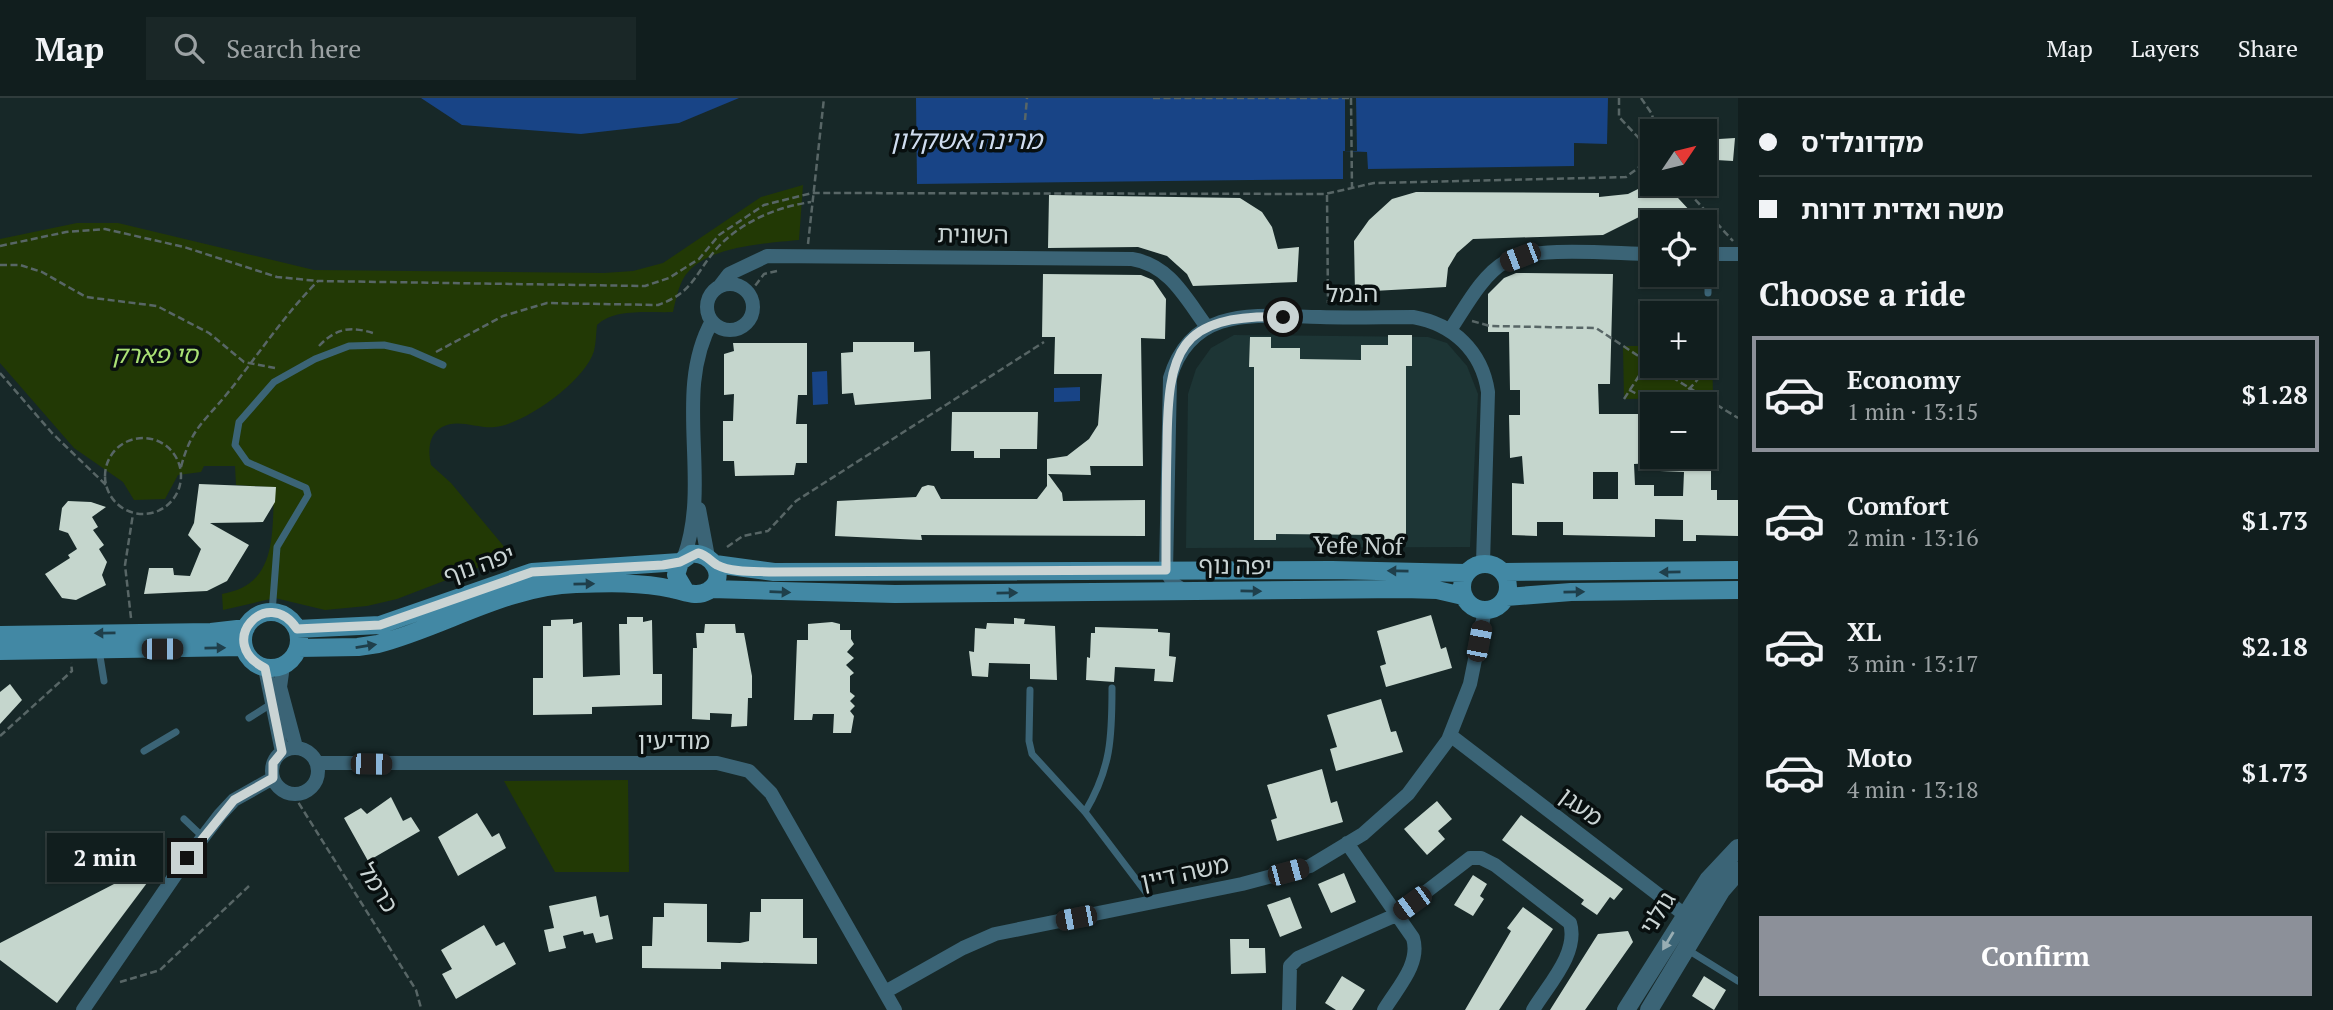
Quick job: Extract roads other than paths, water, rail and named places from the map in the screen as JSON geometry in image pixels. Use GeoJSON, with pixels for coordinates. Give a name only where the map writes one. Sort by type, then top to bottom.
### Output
{"type":"FeatureCollection","features":[{"type":"Feature","properties":{"kind":"main road"},"geometry":{"type":"LineString","coordinates":[[698,553],[711,560],[717,577],[711,589],[699,594],[686,592],[676,575],[682,560],[698,553]]}},
{"type":"Feature","properties":{"kind":"main road","name":"יפה נוף"},"geometry":{"type":"LineString","coordinates":[[297,629],[380,625],[504,580],[541,571],[682,560]]}},
{"type":"Feature","properties":{"kind":"main road","name":"יפה נוף"},"geometry":{"type":"LineString","coordinates":[[711,560],[732,569],[774,572],[1166,570]]}},
{"type":"Feature","properties":{"kind":"main road"},"geometry":{"type":"LineString","coordinates":[[1464,596],[1462,584],[1466,573],[1483,563],[1495,565],[1504,572],[1508,584],[1506,597],[1498,607],[1485,610]]}},
{"type":"Feature","properties":{"kind":"main road","name":"Yefe Nof"},"geometry":{"type":"LineString","coordinates":[[1166,570],[1466,573]]}},
{"type":"Feature","properties":{"kind":"main road"},"geometry":{"type":"LineString","coordinates":[[1504,572],[1738,570]]}},
{"type":"Feature","properties":{"kind":"main road","name":"יפה נוף"},"geometry":{"type":"LineString","coordinates":[[298,648],[378,644],[543,588],[634,584],[686,592]]}},
{"type":"Feature","properties":{"kind":"main road","name":"יפה נוף"},"geometry":{"type":"LineString","coordinates":[[711,589],[895,594],[1437,590],[1464,596],[1472,606],[1485,610]]}},
{"type":"Feature","properties":{"kind":"main road"},"geometry":{"type":"LineString","coordinates":[[1506,597],[1571,592],[1738,590]]}},
{"type":"Feature","properties":{"kind":"main road"},"geometry":{"type":"LineString","coordinates":[[272,612],[285,616],[297,629],[298,648],[283,666],[265,668],[253,661],[244,647],[246,628],[259,615],[272,612]]}},
{"type":"Feature","properties":{"kind":"main road"},"geometry":{"type":"LineString","coordinates":[[0,635],[246,628]]}},
{"type":"Feature","properties":{"kind":"main road"},"geometry":{"type":"LineString","coordinates":[[0,651],[244,647]]}},
{"type":"Feature","properties":{"kind":"street"},"geometry":{"type":"LineString","coordinates":[[1450,330],[1486,279],[1505,262],[1539,253],[1640,254]]}},
{"type":"Feature","properties":{"kind":"street"},"geometry":{"type":"LineString","coordinates":[[1717,254],[1738,254]]}},
{"type":"Feature","properties":{"kind":"street","name":"השונית"},"geometry":{"type":"LineString","coordinates":[[719,287],[729,274],[748,262],[767,256],[1147,261],[1164,271],[1177,285],[1207,327]]}},
{"type":"Feature","properties":{"kind":"street"},"geometry":{"type":"LineString","coordinates":[[732,284],[748,293],[753,308],[747,323],[733,330],[718,326],[712,321],[708,302],[719,287],[732,284]]}},
{"type":"Feature","properties":{"kind":"street","name":"הנמל"},"geometry":{"type":"LineString","coordinates":[[1166,570],[1170,378],[1181,350],[1207,327],[1242,316],[1426,319],[1450,330],[1474,352],[1486,379],[1489,409],[1483,563]]}},
{"type":"Feature","properties":{"kind":"street"},"geometry":{"type":"LineString","coordinates":[[711,560],[696,498],[693,373],[701,341],[712,321]]}},
{"type":"Feature","properties":{"kind":"street"},"geometry":{"type":"LineString","coordinates":[[682,560],[696,498]]}},
{"type":"Feature","properties":{"kind":"street"},"geometry":{"type":"LineString","coordinates":[[1166,570],[1168,578],[1183,590]]}},
{"type":"Feature","properties":{"kind":"street","name":"משה דיין"},"geometry":{"type":"LineString","coordinates":[[885,992],[963,948],[995,934],[1154,903],[1310,866],[1363,834],[1408,794],[1450,736],[1471,684],[1485,610]]}},
{"type":"Feature","properties":{"kind":"street"},"geometry":{"type":"LineString","coordinates":[[283,666],[281,687],[289,750]]}},
{"type":"Feature","properties":{"kind":"street"},"geometry":{"type":"LineString","coordinates":[[265,668],[272,704],[289,750]]}},
{"type":"Feature","properties":{"kind":"street","name":"מעגן"},"geometry":{"type":"LineString","coordinates":[[1450,736],[1685,915]]}},
{"type":"Feature","properties":{"kind":"street"},"geometry":{"type":"LineString","coordinates":[[289,750],[307,750],[317,763],[319,771],[313,786],[307,791],[293,794],[281,789],[273,778],[273,763],[289,750]]}},
{"type":"Feature","properties":{"kind":"street","name":"מודיעין"},"geometry":{"type":"LineString","coordinates":[[317,763],[717,763],[749,771],[771,793],[895,1010]]}},
{"type":"Feature","properties":{"kind":"street"},"geometry":{"type":"LineString","coordinates":[[83,1010],[202,837],[234,800],[273,778]]}},
{"type":"Feature","properties":{"kind":"street"},"geometry":{"type":"LineString","coordinates":[[1347,843],[1416,948],[1415,960],[1384,1010]]}},
{"type":"Feature","properties":{"kind":"street","name":"גולני"},"geometry":{"type":"LineString","coordinates":[[1626,1010],[1719,865],[1738,848]]}},
{"type":"Feature","properties":{"kind":"street"},"geometry":{"type":"LineString","coordinates":[[1289,1010],[1290,966],[1298,958],[1396,915],[1470,858],[1481,858],[1495,865],[1570,923],[1574,936],[1570,950],[1533,1010]]}},
{"type":"Feature","properties":{"kind":"street","name":"גולני"},"geometry":{"type":"LineString","coordinates":[[1649,1010],[1721,891],[1738,871]]}},
{"type":"Feature","properties":{"kind":"lane"},"geometry":{"type":"LineString","coordinates":[[1707,287],[1707,293]]}},
{"type":"Feature","properties":{"kind":"lane"},"geometry":{"type":"LineString","coordinates":[[272,612],[277,547],[307,495],[306,488],[247,462],[234,445],[239,422],[274,383],[316,359],[349,346],[384,345],[411,351],[443,365]]}},
{"type":"Feature","properties":{"kind":"lane"},"geometry":{"type":"LineString","coordinates":[[99,649],[104,681]]}},
{"type":"Feature","properties":{"kind":"lane"},"geometry":{"type":"LineString","coordinates":[[1085,812],[1101,785],[1108,763],[1112,738],[1112,688]]}},
{"type":"Feature","properties":{"kind":"lane"},"geometry":{"type":"LineString","coordinates":[[1030,690],[1029,741],[1032,754],[1085,812],[1154,903]]}},
{"type":"Feature","properties":{"kind":"lane"},"geometry":{"type":"LineString","coordinates":[[249,718],[272,704]]}},
{"type":"Feature","properties":{"kind":"lane"},"geometry":{"type":"LineString","coordinates":[[144,751],[176,732]]}},
{"type":"Feature","properties":{"kind":"lane"},"geometry":{"type":"LineString","coordinates":[[184,819],[202,837]]}},
{"type":"Feature","properties":{"kind":"lane"},"geometry":{"type":"LineString","coordinates":[[1686,949],[1738,981]]}},
{"type":"Feature","properties":{"kind":"water"},"geometry":{"type":"Polygon","coordinates":[[[421,98],[739,98],[679,123],[581,134],[462,125],[421,98]]]}},
{"type":"Feature","properties":{"kind":"water","name":"מרינה אשקלון"},"geometry":{"type":"Polygon","coordinates":[[[916,98],[1608,98],[1607,144],[1574,143],[1574,166],[1368,169],[1367,152],[1343,151],[1343,179],[917,184],[916,98]]]}},
{"type":"Feature","properties":{"kind":"water"},"geometry":{"type":"Polygon","coordinates":[[[827,371],[828,404],[813,405],[812,372],[827,371]]]}},
{"type":"Feature","properties":{"kind":"water"},"geometry":{"type":"Polygon","coordinates":[[[1080,387],[1080,401],[1054,402],[1054,388],[1080,387]]]}},
{"type":"Feature","properties":{"kind":"park label","name":"סי פארק"},"geometry":{"type":"Point","coordinates":[155,355]}}]}
